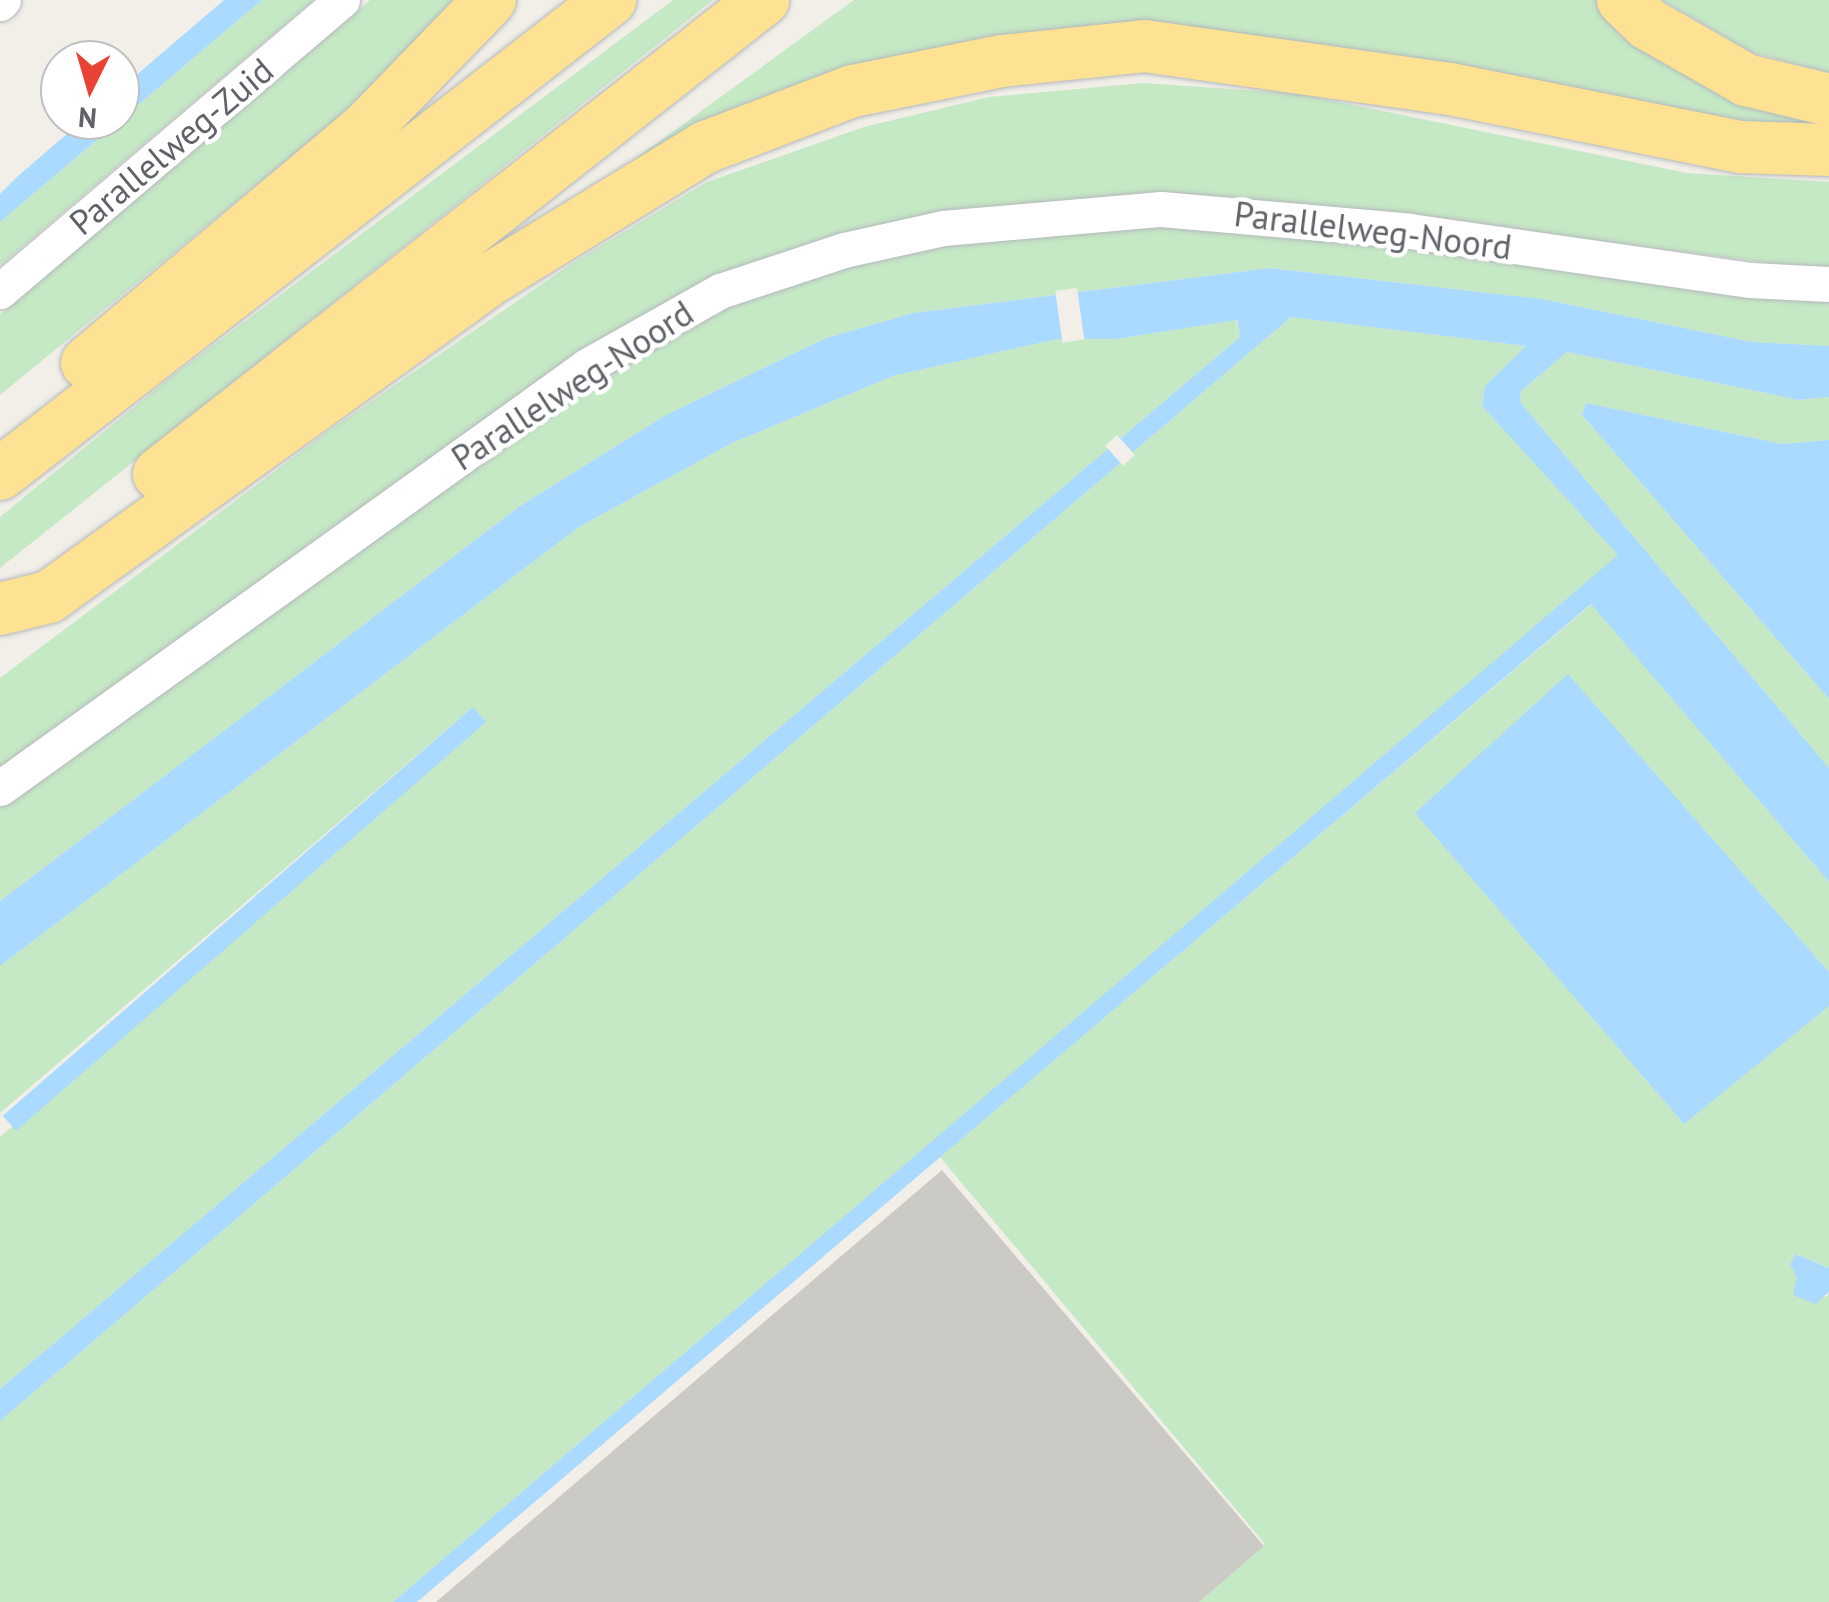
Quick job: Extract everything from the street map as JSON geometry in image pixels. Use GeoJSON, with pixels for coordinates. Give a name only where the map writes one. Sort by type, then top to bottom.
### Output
{"type":"FeatureCollection","features":[{"type":"Feature","properties":{"kind":"highway"},"geometry":{"type":"LineString","coordinates":[[0,463],[30,412],[366,128],[490,0]]}},
{"type":"Feature","properties":{"kind":"highway"},"geometry":{"type":"LineString","coordinates":[[0,474],[610,0]]}},
{"type":"Feature","properties":{"kind":"highway"},"geometry":{"type":"LineString","coordinates":[[0,598],[764,0]]}},
{"type":"Feature","properties":{"kind":"highway"},"geometry":{"type":"LineString","coordinates":[[1623,0],[1648,24],[1746,80],[1829,100]]}},
{"type":"Feature","properties":{"kind":"highway"},"geometry":{"type":"LineString","coordinates":[[0,610],[49,597],[492,278],[689,157],[853,91],[1002,60],[1144,46],[1450,89],[1740,147],[1829,150]]}},
{"type":"Feature","properties":{"kind":"street","name":"Parallelweg-Zuid"},"geometry":{"type":"LineString","coordinates":[[0,291],[342,0]]}},
{"type":"Feature","properties":{"kind":"street","name":"Parallelweg-Noord"},"geometry":{"type":"LineString","coordinates":[[0,788],[587,366],[720,291],[844,250],[943,228],[1162,209],[1410,231],[1750,280],[1829,284]]}},
{"type":"Feature","properties":{"kind":"green space"},"geometry":{"type":"Polygon","coordinates":[[[262,0],[314,0],[0,266],[0,222],[97,140],[140,140],[140,103],[262,0]]]}},
{"type":"Feature","properties":{"kind":"green space"},"geometry":{"type":"Polygon","coordinates":[[[370,0],[464,0],[332,123],[0,395],[0,315],[370,0]]]}},
{"type":"Feature","properties":{"kind":"green space"},"geometry":{"type":"Polygon","coordinates":[[[673,0],[713,0],[0,568],[0,517],[171,377],[673,0]]]}},
{"type":"Feature","properties":{"kind":"green space"},"geometry":{"type":"Polygon","coordinates":[[[854,0],[1602,0],[1829,116],[1829,135],[1138,38],[598,186],[854,0]]]}},
{"type":"Feature","properties":{"kind":"green space"},"geometry":{"type":"Polygon","coordinates":[[[1662,0],[1829,0],[1829,73],[1751,52],[1662,0]]]}},
{"type":"Feature","properties":{"kind":"green space"},"geometry":{"type":"Polygon","coordinates":[[[1144,83],[1299,94],[1687,173],[1829,182],[1829,271],[1414,217],[1199,197],[967,208],[766,259],[0,772],[0,678],[327,432],[571,264],[707,182],[864,127],[989,97],[1144,83]]]}},
{"type":"Feature","properties":{"kind":"green space"},"geometry":{"type":"Polygon","coordinates":[[[1164,225],[1270,229],[1829,298],[1829,346],[1752,342],[1542,299],[1270,268],[913,313],[826,338],[666,415],[520,506],[0,901],[0,806],[596,377],[724,304],[905,249],[1164,225]]]}},
{"type":"Feature","properties":{"kind":"green space"},"geometry":{"type":"Polygon","coordinates":[[[1291,317],[1526,346],[1485,386],[1482,406],[1619,555],[393,1602],[0,1602],[0,1421],[1291,317]]]}},
{"type":"Feature","properties":{"kind":"green space"},"geometry":{"type":"Polygon","coordinates":[[[1236,320],[1240,337],[0,1389],[0,1137],[485,722],[473,707],[0,1113],[0,966],[579,527],[732,443],[893,376],[1057,339],[1117,339],[1236,320]]]}},
{"type":"Feature","properties":{"kind":"green space"},"geometry":{"type":"Polygon","coordinates":[[[1567,352],[1799,400],[1829,397],[1829,440],[1783,444],[1586,403],[1582,415],[1829,699],[1829,768],[1520,402],[1521,391],[1567,352]]]}},
{"type":"Feature","properties":{"kind":"green space"},"geometry":{"type":"Polygon","coordinates":[[[1592,604],[1829,882],[1829,972],[1568,675],[1416,813],[1683,1123],[1829,1006],[1829,1268],[1797,1254],[1826,1298],[1829,1292],[1829,1602],[1199,1602],[1265,1544],[940,1157],[1592,604]]]}},
{"type":"Feature","properties":{"kind":"water"},"geometry":{"type":"Polygon","coordinates":[[[224,0],[262,0],[140,103],[140,72],[224,0]]]}},
{"type":"Feature","properties":{"kind":"water"},"geometry":{"type":"Polygon","coordinates":[[[60,140],[97,140],[0,222],[0,194],[60,140]]]}},
{"type":"Feature","properties":{"kind":"water"},"geometry":{"type":"Polygon","coordinates":[[[1270,268],[1542,299],[1752,342],[1829,346],[1829,397],[1799,400],[1567,352],[1521,391],[1520,402],[1829,768],[1829,882],[1591,604],[417,1602],[393,1602],[1618,555],[1482,406],[1485,386],[1526,346],[1291,317],[0,1421],[0,1389],[1240,337],[1237,320],[1117,339],[1057,339],[893,376],[732,443],[579,527],[0,966],[0,901],[520,506],[666,415],[826,338],[913,313],[1270,268]]]}},
{"type":"Feature","properties":{"kind":"water"},"geometry":{"type":"Polygon","coordinates":[[[1586,403],[1783,444],[1829,440],[1829,699],[1582,415],[1586,403]]]}},
{"type":"Feature","properties":{"kind":"water"},"geometry":{"type":"Polygon","coordinates":[[[1568,674],[1829,972],[1829,1006],[1684,1124],[1415,813],[1568,674]]]}},
{"type":"Feature","properties":{"kind":"water"},"geometry":{"type":"Polygon","coordinates":[[[473,707],[486,722],[16,1131],[3,1116],[473,707]]]}},
{"type":"Feature","properties":{"kind":"water"},"geometry":{"type":"Polygon","coordinates":[[[1796,1254],[1829,1268],[1829,1292],[1815,1304],[1793,1295],[1797,1277],[1790,1264],[1796,1254]]]}},
{"type":"Feature","properties":{"kind":"pier"},"geometry":{"type":"Polygon","coordinates":[[[1077,288],[1084,339],[1062,343],[1055,291],[1077,288]]]}},
{"type":"Feature","properties":{"kind":"pier"},"geometry":{"type":"Polygon","coordinates":[[[1117,435],[1135,455],[1123,466],[1105,446],[1117,435]]]}},
{"type":"Feature","properties":{"kind":"building"},"geometry":{"type":"Polygon","coordinates":[[[942,1170],[1264,1546],[1199,1602],[436,1602],[942,1170]]]}}]}
